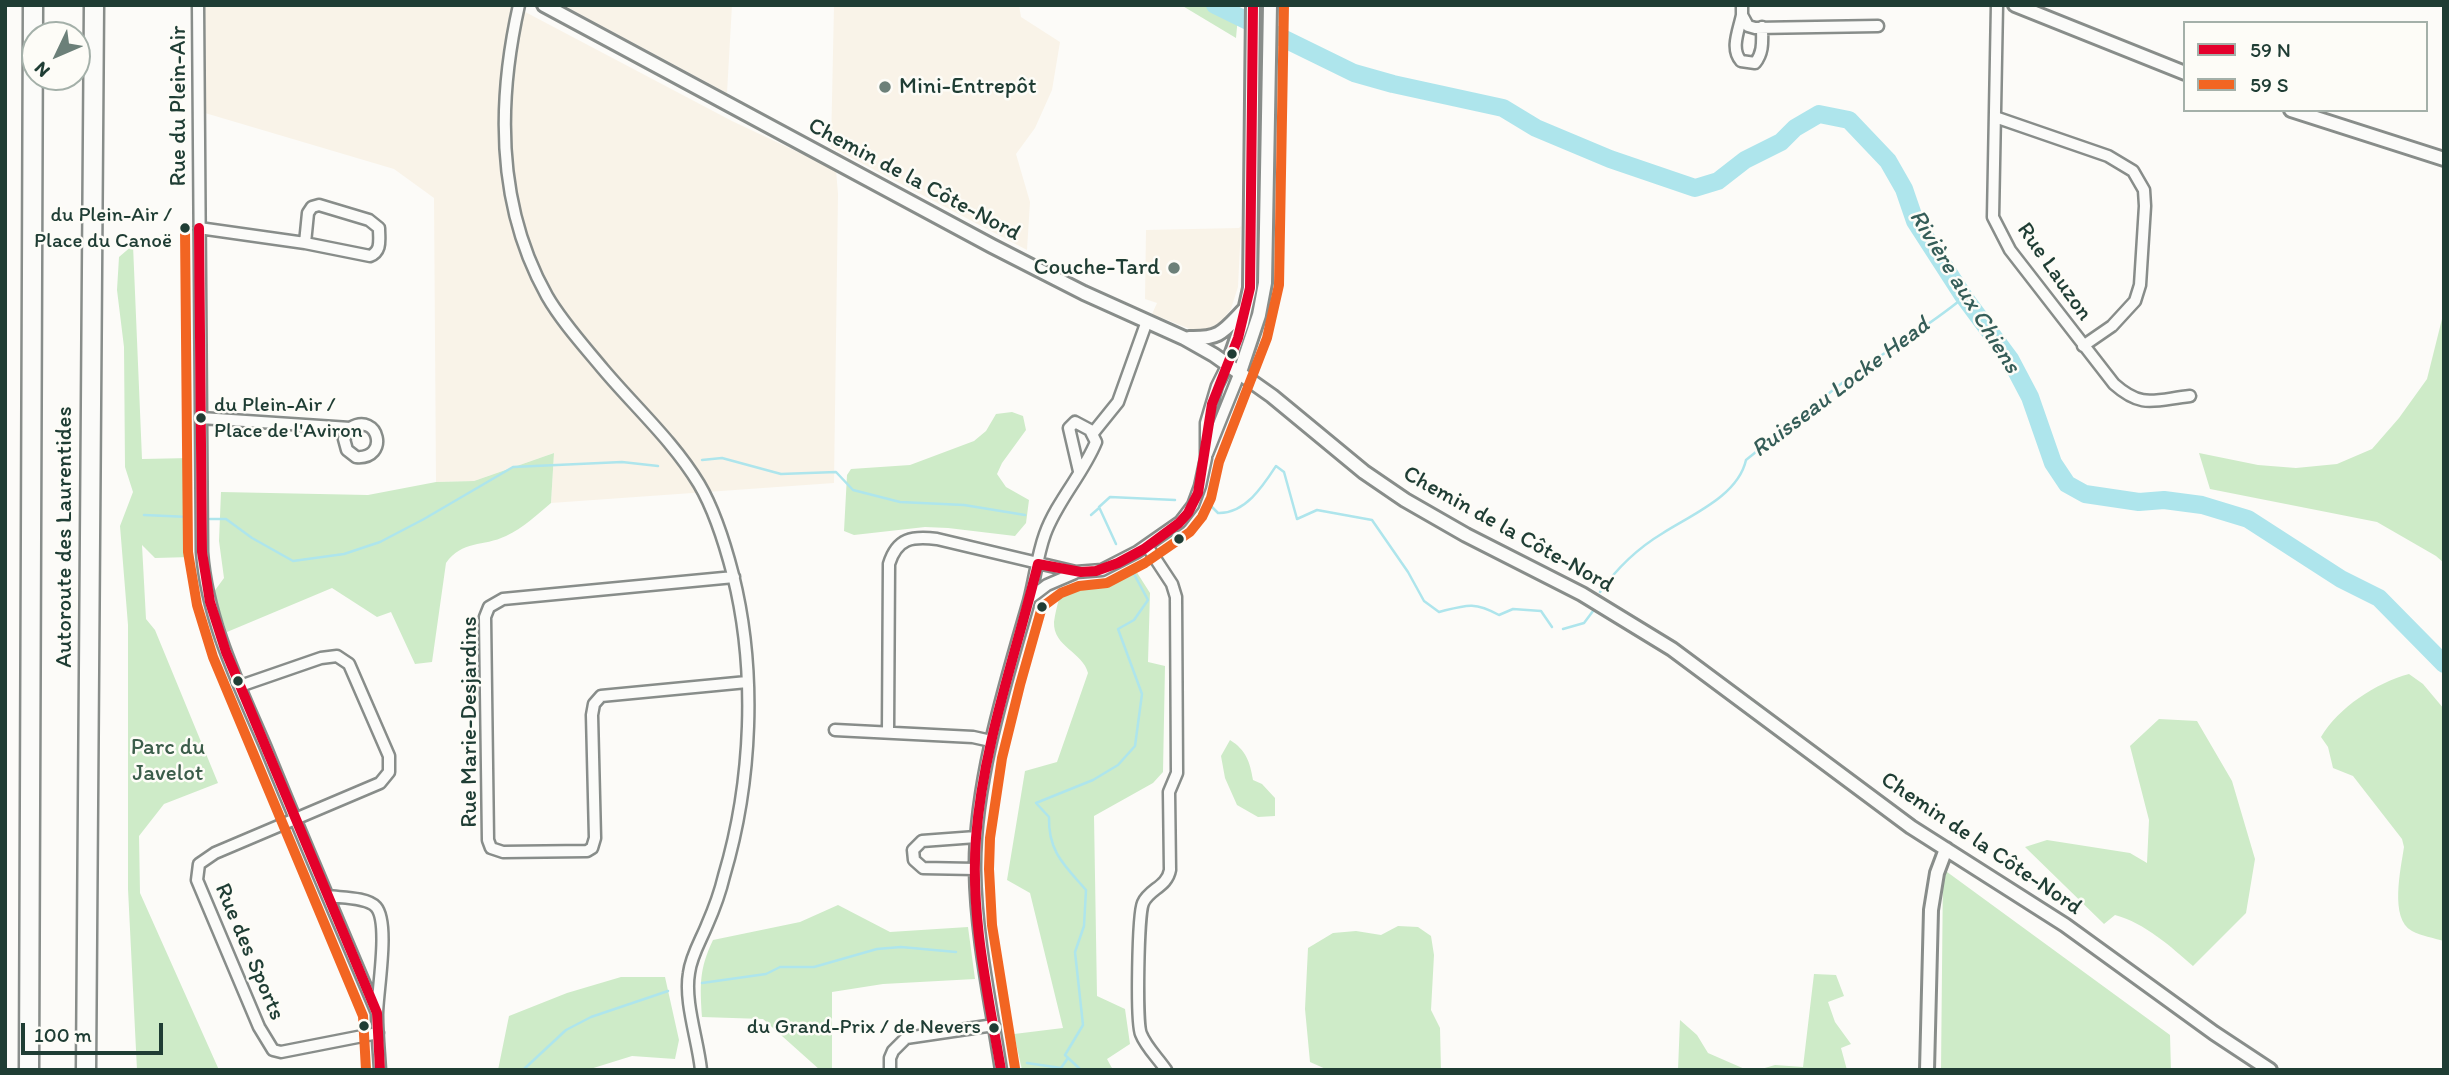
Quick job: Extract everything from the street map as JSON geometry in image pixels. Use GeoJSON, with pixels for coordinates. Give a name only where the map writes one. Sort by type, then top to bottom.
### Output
{"type":"FeatureCollection","features":[{"type":"Feature","properties":{"kind":"highway","name":"Autoroute des Laurentides"},"geometry":{"type":"LineString","coordinates":[[86,1070],[94,5]]}},
{"type":"Feature","properties":{"kind":"highway","name":"Autoroute des Laurentides"},"geometry":{"type":"LineString","coordinates":[[29,1070],[33,91]]}},
{"type":"Feature","properties":{"kind":"street","name":"Rue du Plein-Air"},"geometry":{"type":"LineString","coordinates":[[198,5],[204,580],[210,606],[240,686],[377,1013]]}},
{"type":"Feature","properties":{"kind":"street"},"geometry":{"type":"LineString","coordinates":[[519,5],[510,47],[504,124],[512,206],[524,246],[548,297],[569,326],[605,372],[679,456],[699,484],[719,528],[734,578],[744,630],[747,682],[746,764],[739,819],[718,897],[689,972],[689,995],[701,1070]]}},
{"type":"Feature","properties":{"kind":"street","name":"Chemin de la Côte-Nord"},"geometry":{"type":"LineString","coordinates":[[544,5],[948,223],[1065,283],[1184,338],[1228,364],[1395,494],[1582,594],[1656,638],[1709,674],[1902,820],[2065,925],[2270,1070]]}},
{"type":"Feature","properties":{"kind":"street"},"geometry":{"type":"LineString","coordinates":[[888,732],[889,564],[896,545],[924,537],[1076,572],[1095,571],[1108,568],[1147,546],[1175,527],[1190,510],[1198,493],[1206,458],[1259,315],[1265,283],[1270,5]]}},
{"type":"Feature","properties":{"kind":"street","name":"Rue Lauzon"},"geometry":{"type":"LineString","coordinates":[[1997,5],[1993,217],[2010,250],[2114,384],[2140,401],[2189,396]]}},
{"type":"Feature","properties":{"kind":"street"},"geometry":{"type":"LineString","coordinates":[[2015,5],[2183,72]]}},
{"type":"Feature","properties":{"kind":"street"},"geometry":{"type":"LineString","coordinates":[[1742,10],[1748,26],[1878,26]]}},
{"type":"Feature","properties":{"kind":"street"},"geometry":{"type":"LineString","coordinates":[[1742,10],[1735,48],[1736,56],[1741,61],[1755,63],[1759,58],[1762,52],[1762,27]]}},
{"type":"Feature","properties":{"kind":"street"},"geometry":{"type":"LineString","coordinates":[[1253,20],[1270,31]]}},
{"type":"Feature","properties":{"kind":"street"},"geometry":{"type":"LineString","coordinates":[[1206,458],[1206,423],[1247,308],[1250,271],[1253,20]]}},
{"type":"Feature","properties":{"kind":"street"},"geometry":{"type":"LineString","coordinates":[[2297,112],[2444,159]]}},
{"type":"Feature","properties":{"kind":"street"},"geometry":{"type":"LineString","coordinates":[[1995,117],[2108,156],[2133,171],[2144,190],[2140,285],[2135,300],[2112,326],[2083,346]]}},
{"type":"Feature","properties":{"kind":"street"},"geometry":{"type":"LineString","coordinates":[[199,228],[306,243],[370,256],[376,253],[379,247],[379,228],[369,220],[319,205],[312,207],[309,213],[306,243]]}},
{"type":"Feature","properties":{"kind":"street"},"geometry":{"type":"LineString","coordinates":[[1184,338],[1217,336],[1247,308]]}},
{"type":"Feature","properties":{"kind":"street"},"geometry":{"type":"LineString","coordinates":[[1093,433],[1118,402],[1147,321]]}},
{"type":"Feature","properties":{"kind":"street"},"geometry":{"type":"LineString","coordinates":[[201,418],[350,428]]}},
{"type":"Feature","properties":{"kind":"street"},"geometry":{"type":"LineString","coordinates":[[1001,1070],[978,926],[976,837],[991,741],[1048,527],[1095,445],[1093,433],[1073,422],[1069,426],[1079,471]]}},
{"type":"Feature","properties":{"kind":"street"},"geometry":{"type":"LineString","coordinates":[[1147,546],[1172,584],[1176,597],[1177,773],[1169,792],[1170,870],[1167,881],[1143,904],[1140,956],[1139,1027],[1145,1041],[1166,1070]]}},
{"type":"Feature","properties":{"kind":"street"},"geometry":{"type":"LineString","coordinates":[[1030,598],[1047,585],[1076,572]]}},
{"type":"Feature","properties":{"kind":"street","name":"Rue Marie-Desjardins"},"geometry":{"type":"LineString","coordinates":[[734,578],[503,598],[489,607],[485,617],[488,839],[491,848],[503,852],[587,851],[592,848],[595,838],[592,715],[594,704],[601,696],[747,682]]}},
{"type":"Feature","properties":{"kind":"street"},"geometry":{"type":"LineString","coordinates":[[240,686],[321,657],[337,656],[349,664],[389,756],[389,772],[380,783],[296,820]]}},
{"type":"Feature","properties":{"kind":"street"},"geometry":{"type":"LineString","coordinates":[[835,730],[973,737],[991,741]]}},
{"type":"Feature","properties":{"kind":"street","name":"Rue des Sports"},"geometry":{"type":"LineString","coordinates":[[296,820],[215,853],[199,864],[197,880],[266,1042],[273,1050],[281,1052],[378,1033]]}},
{"type":"Feature","properties":{"kind":"street"},"geometry":{"type":"LineString","coordinates":[[975,869],[923,868],[914,860],[913,850],[922,841],[976,837]]}},
{"type":"Feature","properties":{"kind":"street"},"geometry":{"type":"LineString","coordinates":[[1927,1070],[1931,910],[1937,873],[1946,849]]}},
{"type":"Feature","properties":{"kind":"street","name":"Rue du Plein-Air"},"geometry":{"type":"LineString","coordinates":[[328,896],[365,902],[374,906],[381,917],[381,975],[377,1013],[380,1070]]}},
{"type":"Feature","properties":{"kind":"street"},"geometry":{"type":"LineString","coordinates":[[890,1070],[893,1051],[906,1038],[994,1025]]}},
{"type":"Feature","properties":{"kind":"shaded area"},"geometry":{"type":"Polygon","coordinates":[[[203,5],[512,5],[732,121],[836,170],[838,194],[834,483],[551,503],[554,453],[474,481],[436,482],[434,198],[394,169],[205,113],[203,5]]]}},
{"type":"Feature","properties":{"kind":"shaded area"},"geometry":{"type":"Polygon","coordinates":[[[563,5],[732,5],[727,93],[563,5]]]}},
{"type":"Feature","properties":{"kind":"shaded area"},"geometry":{"type":"Polygon","coordinates":[[[834,5],[1019,5],[1021,17],[1060,42],[1052,90],[1035,128],[1016,154],[1030,202],[1027,250],[831,147],[834,5]]]}},
{"type":"Feature","properties":{"kind":"shaded area"},"geometry":{"type":"Polygon","coordinates":[[[1241,226],[1238,287],[1231,309],[1222,321],[1209,329],[1195,331],[1152,314],[1157,303],[1145,299],[1146,230],[1241,226]]]}},
{"type":"Feature","properties":{"kind":"green space"},"geometry":{"type":"Polygon","coordinates":[[[1181,5],[1239,5],[1236,38],[1181,5]]]}},
{"type":"Feature","properties":{"kind":"green space","name":"Parc du Javelot"},"geometry":{"type":"Polygon","coordinates":[[[133,245],[142,459],[191,458],[191,557],[155,558],[142,545],[146,619],[155,630],[218,783],[164,804],[139,836],[140,893],[219,1070],[137,1070],[128,889],[128,625],[120,526],[133,492],[125,467],[124,347],[117,290],[119,257],[133,245]]]}},
{"type":"Feature","properties":{"kind":"green space"},"geometry":{"type":"Polygon","coordinates":[[[2444,311],[2444,563],[2377,522],[2210,489],[2199,453],[2258,465],[2296,468],[2337,464],[2372,449],[2427,379],[2444,311]]]}},
{"type":"Feature","properties":{"kind":"green space"},"geometry":{"type":"Polygon","coordinates":[[[1012,412],[1023,416],[1026,430],[997,474],[1006,487],[1029,500],[1026,523],[1015,536],[925,527],[854,535],[844,531],[847,475],[851,469],[910,465],[974,441],[986,431],[996,414],[1012,412]]]}},
{"type":"Feature","properties":{"kind":"green space"},"geometry":{"type":"Polygon","coordinates":[[[554,453],[551,503],[512,533],[466,547],[446,563],[432,662],[415,664],[391,612],[377,617],[332,588],[227,632],[213,593],[224,578],[219,541],[221,492],[368,495],[436,482],[474,481],[554,453]]]}},
{"type":"Feature","properties":{"kind":"green space"},"geometry":{"type":"Polygon","coordinates":[[[1136,571],[1150,593],[1148,662],[1165,666],[1163,772],[1153,783],[1094,816],[1097,996],[1125,1009],[1130,1044],[1107,1059],[1113,1070],[1022,1070],[1014,1034],[1063,1028],[1030,893],[1007,880],[1025,771],[1057,762],[1088,673],[1080,660],[1058,638],[1054,622],[1056,610],[1059,599],[1087,583],[1136,571]]]}},
{"type":"Feature","properties":{"kind":"green space"},"geometry":{"type":"Polygon","coordinates":[[[2409,674],[2423,684],[2444,709],[2444,941],[2416,933],[2405,925],[2398,892],[2404,847],[2402,839],[2353,776],[2333,768],[2328,747],[2321,737],[2338,716],[2359,698],[2384,683],[2409,674]]]}},
{"type":"Feature","properties":{"kind":"green space"},"geometry":{"type":"Polygon","coordinates":[[[2159,719],[2197,721],[2232,781],[2255,859],[2246,913],[2193,966],[2157,936],[2137,924],[2115,915],[2104,924],[2025,847],[2047,840],[2130,853],[2147,863],[2149,820],[2130,746],[2159,719]]]}},
{"type":"Feature","properties":{"kind":"green space"},"geometry":{"type":"Polygon","coordinates":[[[1230,740],[1246,757],[1253,780],[1262,784],[1275,798],[1275,816],[1258,817],[1237,805],[1225,778],[1221,756],[1230,740]]]}},
{"type":"Feature","properties":{"kind":"green space"},"geometry":{"type":"Polygon","coordinates":[[[1943,869],[2170,1035],[2171,1070],[1941,1070],[1943,869]]]}},
{"type":"Feature","properties":{"kind":"green space"},"geometry":{"type":"Polygon","coordinates":[[[838,905],[890,932],[968,927],[975,979],[883,984],[832,992],[832,1070],[820,1070],[763,1019],[702,1017],[702,977],[713,940],[800,922],[838,905]]]}},
{"type":"Feature","properties":{"kind":"green space"},"geometry":{"type":"Polygon","coordinates":[[[1398,926],[1418,927],[1431,936],[1434,955],[1431,1010],[1440,1028],[1441,1070],[1328,1070],[1310,1062],[1305,1009],[1308,948],[1333,933],[1356,931],[1381,935],[1398,926]]]}},
{"type":"Feature","properties":{"kind":"green space"},"geometry":{"type":"Polygon","coordinates":[[[1814,974],[1836,975],[1844,996],[1828,1002],[1835,1022],[1851,1044],[1841,1048],[1847,1070],[1758,1070],[1775,1065],[1803,1067],[1814,974]]]}},
{"type":"Feature","properties":{"kind":"green space"},"geometry":{"type":"Polygon","coordinates":[[[621,977],[665,977],[679,1040],[675,1059],[632,1056],[587,1070],[498,1070],[509,1016],[567,993],[621,977]]]}},
{"type":"Feature","properties":{"kind":"green space"},"geometry":{"type":"Polygon","coordinates":[[[1680,1020],[1697,1035],[1708,1053],[1747,1070],[1678,1070],[1680,1020]]]}},
{"type":"Feature","properties":{"kind":"waterway","name":"Rivière aux Chiens"},"geometry":{"type":"LineString","coordinates":[[1215,5],[1354,73],[1503,108],[1536,128],[1610,159],[1695,188],[1718,181],[1745,160],[1781,142],[1795,128],[1819,114],[1849,120],[1888,161],[1904,189],[1915,221],[1964,297],[2010,359],[2030,397],[2053,463],[2067,484],[2085,494],[2139,502],[2164,500],[2202,505],[2248,519],[2341,579],[2379,598],[2444,664]]}},
{"type":"Feature","properties":{"kind":"waterway","name":"Ruisseau Locke Head"},"geometry":{"type":"LineString","coordinates":[[1600,592],[1621,567],[1645,545],[1724,494],[1734,484],[1746,460],[1846,380],[1964,297]]}},
{"type":"Feature","properties":{"kind":"waterway"},"geometry":{"type":"LineString","coordinates":[[702,460],[722,458],[781,474],[836,472],[853,490],[900,502],[964,505],[1025,515]]}},
{"type":"Feature","properties":{"kind":"waterway"},"geometry":{"type":"LineString","coordinates":[[210,519],[226,519],[252,538],[293,561],[344,554],[380,542],[513,467],[622,462],[658,466]]}},
{"type":"Feature","properties":{"kind":"waterway","name":"Ruisseau Locke Head"},"geometry":{"type":"LineString","coordinates":[[1211,506],[1218,513],[1237,509],[1252,497],[1276,466],[1284,472],[1297,519],[1317,510],[1372,520],[1408,572],[1424,601],[1439,612],[1470,606],[1499,615],[1513,609],[1541,611],[1552,627]]}},
{"type":"Feature","properties":{"kind":"waterway","name":"Ruisseau Locke Head"},"geometry":{"type":"LineString","coordinates":[[1116,544],[1099,507],[1110,497],[1175,500]]}},
{"type":"Feature","properties":{"kind":"waterway"},"geometry":{"type":"LineString","coordinates":[[1091,515],[1099,508]]}},
{"type":"Feature","properties":{"kind":"waterway"},"geometry":{"type":"LineString","coordinates":[[144,515],[189,517]]}},
{"type":"Feature","properties":{"kind":"waterway","name":"Ruisseau Locke Head"},"geometry":{"type":"LineString","coordinates":[[1081,1070],[1065,1055],[1083,1025],[1075,952],[1084,926],[1086,890],[1059,858],[1051,840],[1049,817],[1036,803],[1093,780],[1118,765],[1135,746],[1142,694],[1118,629],[1134,620],[1148,600],[1134,574]]}},
{"type":"Feature","properties":{"kind":"waterway","name":"Ruisseau Locke Head"},"geometry":{"type":"LineString","coordinates":[[1563,629],[1584,623],[1593,611]]}},
{"type":"Feature","properties":{"kind":"waterway"},"geometry":{"type":"LineString","coordinates":[[702,983],[766,974],[780,967],[814,967],[877,949],[901,947],[956,952]]}},
{"type":"Feature","properties":{"kind":"waterway"},"geometry":{"type":"LineString","coordinates":[[523,1070],[566,1030],[591,1017],[668,991]]}},
{"type":"Feature","properties":{"kind":"waterway"},"geometry":{"type":"LineString","coordinates":[[1027,1063],[1061,1068],[1068,1058]]}},
{"type":"Feature","properties":{"kind":"transit line"},"geometry":{"type":"LineString","coordinates":[[1001,1070],[981,955],[975,867],[980,803],[1001,700],[1038,564],[1081,572],[1096,571],[1118,563],[1144,549],[1179,523],[1188,513],[1198,493],[1212,404],[1238,338],[1250,288],[1253,5]]}},
{"type":"Feature","properties":{"kind":"transit line"},"geometry":{"type":"LineString","coordinates":[[1015,1068],[992,925],[989,869],[990,838],[1002,758],[1020,685],[1042,607],[1061,593],[1079,586],[1107,583],[1145,563],[1190,532],[1202,517],[1211,498],[1219,462],[1267,338],[1279,285],[1284,5]]}},
{"type":"Feature","properties":{"kind":"transit line"},"geometry":{"type":"LineString","coordinates":[[185,228],[188,552],[197,605],[213,657],[363,1016],[366,1070]]}},
{"type":"Feature","properties":{"kind":"transit line"},"geometry":{"type":"LineString","coordinates":[[199,228],[202,552],[210,602],[226,652],[377,1013],[380,1070]]}},
{"type":"Feature","properties":{"kind":"place","name":"Mini-Entrepôt"},"geometry":{"type":"Point","coordinates":[885,87]}},
{"type":"Feature","properties":{"kind":"place","name":"du Plein-Air / Place du Canoë"},"geometry":{"type":"Point","coordinates":[185,228]}},
{"type":"Feature","properties":{"kind":"place","name":"Couche-Tard"},"geometry":{"type":"Point","coordinates":[1174,268]}},
{"type":"Feature","properties":{"kind":"place","name":"du Plein-Air / Place de l'Aviron"},"geometry":{"type":"Point","coordinates":[201,418]}},
{"type":"Feature","properties":{"kind":"place","name":"du Grand-Prix / de Nevers"},"geometry":{"type":"Point","coordinates":[994,1028]}}]}
